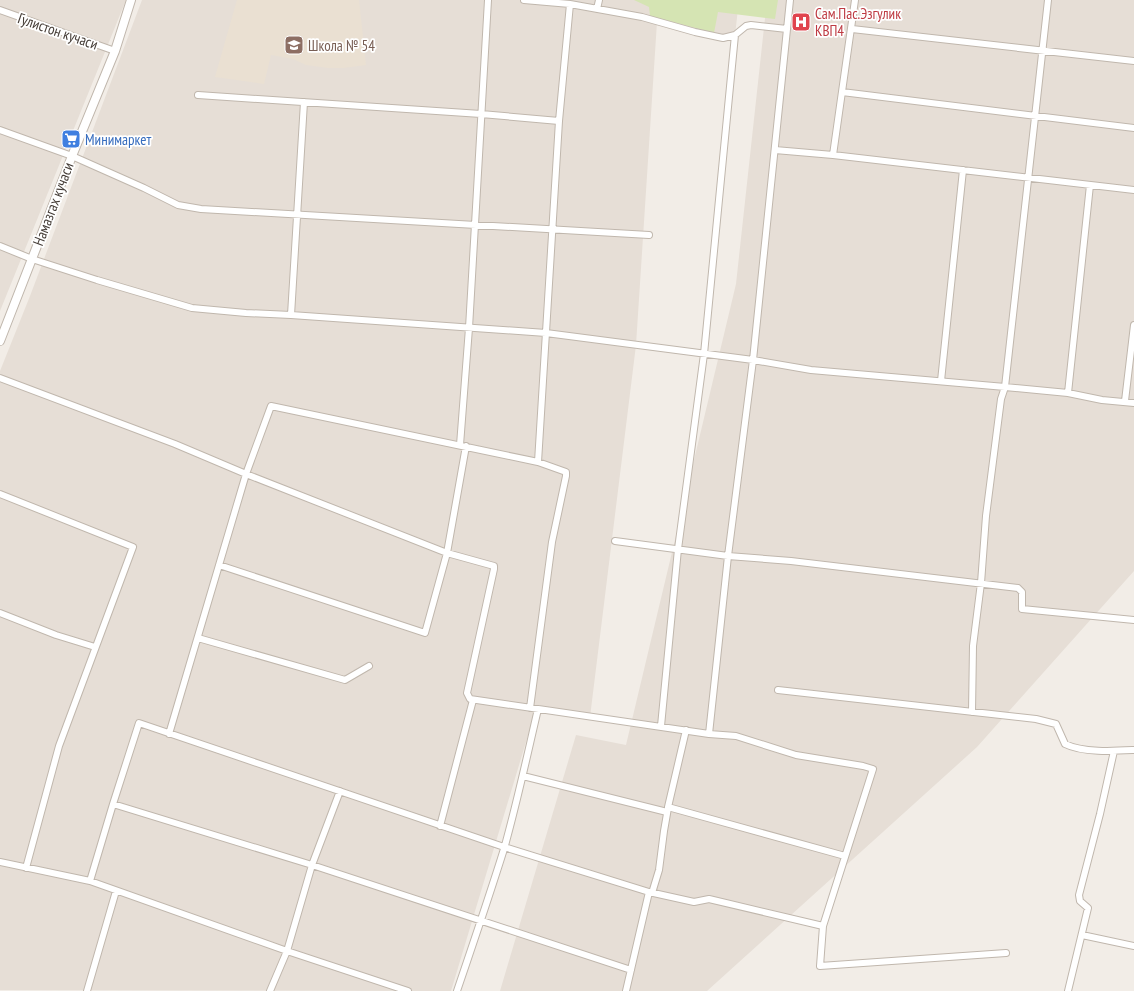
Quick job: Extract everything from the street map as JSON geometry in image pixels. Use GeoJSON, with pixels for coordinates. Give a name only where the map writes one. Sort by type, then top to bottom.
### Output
{"type":"FeatureCollection","features":[{"type":"Feature","properties":{"kind":"street","name":"Намазгах кучаси"},"geometry":{"type":"LineString","coordinates":[[0,341],[72,156],[115,51],[131,0]]}},
{"type":"Feature","properties":{"kind":"street"},"geometry":{"type":"LineString","coordinates":[[219,565],[425,633],[447,553],[463,446],[468,328],[488,0]]}},
{"type":"Feature","properties":{"kind":"street"},"geometry":{"type":"LineString","coordinates":[[524,0],[570,4],[642,17],[694,32],[723,38],[735,35],[746,26],[751,25],[787,29]]}},
{"type":"Feature","properties":{"kind":"street"},"geometry":{"type":"LineString","coordinates":[[597,9],[598,0]]}},
{"type":"Feature","properties":{"kind":"street"},"geometry":{"type":"LineString","coordinates":[[708,734],[728,556],[753,360],[790,0]]}},
{"type":"Feature","properties":{"kind":"street"},"geometry":{"type":"LineString","coordinates":[[833,155],[855,0]]}},
{"type":"Feature","properties":{"kind":"street"},"geometry":{"type":"LineString","coordinates":[[972,712],[973,646],[981,583],[986,516],[1001,399],[1005,387],[1048,0]]}},
{"type":"Feature","properties":{"kind":"street"},"geometry":{"type":"LineString","coordinates":[[538,462],[559,121],[570,4]]}},
{"type":"Feature","properties":{"kind":"street","name":"Гулистон кучаси"},"geometry":{"type":"LineString","coordinates":[[0,10],[115,51]]}},
{"type":"Feature","properties":{"kind":"street"},"geometry":{"type":"LineString","coordinates":[[852,28],[1134,61]]}},
{"type":"Feature","properties":{"kind":"street"},"geometry":{"type":"LineString","coordinates":[[661,726],[678,549],[704,354],[735,35]]}},
{"type":"Feature","properties":{"kind":"street"},"geometry":{"type":"LineString","coordinates":[[842,92],[1134,128]]}},
{"type":"Feature","properties":{"kind":"street"},"geometry":{"type":"LineString","coordinates":[[198,95],[481,114],[559,121]]}},
{"type":"Feature","properties":{"kind":"street"},"geometry":{"type":"LineString","coordinates":[[290,315],[304,102]]}},
{"type":"Feature","properties":{"kind":"street"},"geometry":{"type":"LineString","coordinates":[[0,130],[72,156],[178,205],[201,209],[649,235]]}},
{"type":"Feature","properties":{"kind":"street"},"geometry":{"type":"LineString","coordinates":[[775,150],[833,155],[1134,190]]}},
{"type":"Feature","properties":{"kind":"street"},"geometry":{"type":"LineString","coordinates":[[941,381],[962,170]]}},
{"type":"Feature","properties":{"kind":"street"},"geometry":{"type":"LineString","coordinates":[[1068,394],[1090,185]]}},
{"type":"Feature","properties":{"kind":"street"},"geometry":{"type":"LineString","coordinates":[[0,246],[32,259],[97,280],[192,308],[546,333],[753,360],[811,370],[1005,387],[1134,403]]}},
{"type":"Feature","properties":{"kind":"street"},"geometry":{"type":"LineString","coordinates":[[1125,401],[1134,326]]}},
{"type":"Feature","properties":{"kind":"street"},"geometry":{"type":"LineString","coordinates":[[0,378],[175,444],[246,474],[447,553],[494,566],[467,693],[470,699],[708,734],[736,736],[796,755],[873,769],[844,856],[823,926],[820,966],[1006,953]]}},
{"type":"Feature","properties":{"kind":"street"},"geometry":{"type":"LineString","coordinates":[[169,734],[246,474],[270,406],[538,462],[566,472],[552,542],[530,708]]}},
{"type":"Feature","properties":{"kind":"street"},"geometry":{"type":"LineString","coordinates":[[0,494],[133,547],[95,646],[60,746],[26,868]]}},
{"type":"Feature","properties":{"kind":"street"},"geometry":{"type":"LineString","coordinates":[[615,541],[728,556],[792,561],[1018,588],[1022,592],[1022,609],[1134,620]]}},
{"type":"Feature","properties":{"kind":"street"},"geometry":{"type":"LineString","coordinates":[[0,613],[56,635],[95,646]]}},
{"type":"Feature","properties":{"kind":"street"},"geometry":{"type":"LineString","coordinates":[[198,638],[345,680],[369,666]]}},
{"type":"Feature","properties":{"kind":"street"},"geometry":{"type":"LineString","coordinates":[[778,690],[1036,719],[1056,724],[1065,744],[1073,748],[1114,752],[1134,750]]}},
{"type":"Feature","properties":{"kind":"street"},"geometry":{"type":"LineString","coordinates":[[440,826],[473,700]]}},
{"type":"Feature","properties":{"kind":"street"},"geometry":{"type":"LineString","coordinates":[[457,991],[504,847],[538,709]]}},
{"type":"Feature","properties":{"kind":"street"},"geometry":{"type":"LineString","coordinates":[[90,881],[139,724],[440,826],[651,892],[694,902],[709,899],[823,926]]}},
{"type":"Feature","properties":{"kind":"street"},"geometry":{"type":"LineString","coordinates":[[626,991],[651,892],[659,870],[668,809],[686,730]]}},
{"type":"Feature","properties":{"kind":"street"},"geometry":{"type":"LineString","coordinates":[[1068,991],[1088,908],[1080,901],[1080,895],[1114,752]]}},
{"type":"Feature","properties":{"kind":"street"},"geometry":{"type":"LineString","coordinates":[[522,776],[668,809],[844,856]]}},
{"type":"Feature","properties":{"kind":"street"},"geometry":{"type":"LineString","coordinates":[[270,991],[287,951],[312,866],[340,791]]}},
{"type":"Feature","properties":{"kind":"street"},"geometry":{"type":"LineString","coordinates":[[113,804],[481,920],[631,970]]}},
{"type":"Feature","properties":{"kind":"street"},"geometry":{"type":"LineString","coordinates":[[0,862],[90,881],[287,951],[408,991]]}},
{"type":"Feature","properties":{"kind":"street"},"geometry":{"type":"LineString","coordinates":[[87,991],[116,891]]}},
{"type":"Feature","properties":{"kind":"street"},"geometry":{"type":"LineString","coordinates":[[1082,935],[1134,946]]}},
{"type":"Feature","properties":{"kind":"shaded area"},"geometry":{"type":"Polygon","coordinates":[[[0,0],[126,0],[0,311],[0,0]]]}},
{"type":"Feature","properties":{"kind":"shaded area"},"geometry":{"type":"Polygon","coordinates":[[[142,0],[739,0],[735,35],[723,38],[657,22],[636,345],[590,717],[535,712],[451,991],[0,990],[0,371],[30,296],[142,0]]]}},
{"type":"Feature","properties":{"kind":"shaded area","name":"Школа № 54"},"geometry":{"type":"Polygon","coordinates":[[[237,0],[359,0],[366,65],[328,68],[306,65],[293,59],[271,55],[264,84],[215,77],[237,0]]]}},
{"type":"Feature","properties":{"kind":"shaded area"},"geometry":{"type":"Polygon","coordinates":[[[767,0],[1134,0],[1134,571],[977,747],[707,991],[500,991],[576,735],[626,745],[736,284],[767,0]]]}},
{"type":"Feature","properties":{"kind":"green space"},"geometry":{"type":"Polygon","coordinates":[[[634,0],[778,0],[775,19],[718,12],[714,33],[650,16],[649,7],[634,0]]]}},
{"type":"Feature","properties":{"kind":"place","name":"Сам.Пас.Эзгулик КВП4"},"geometry":{"type":"Point","coordinates":[801,22]}},
{"type":"Feature","properties":{"kind":"place","name":"Школа № 54"},"geometry":{"type":"Point","coordinates":[294,45]}},
{"type":"Feature","properties":{"kind":"place","name":"Минимаркет"},"geometry":{"type":"Point","coordinates":[71,139]}}]}
